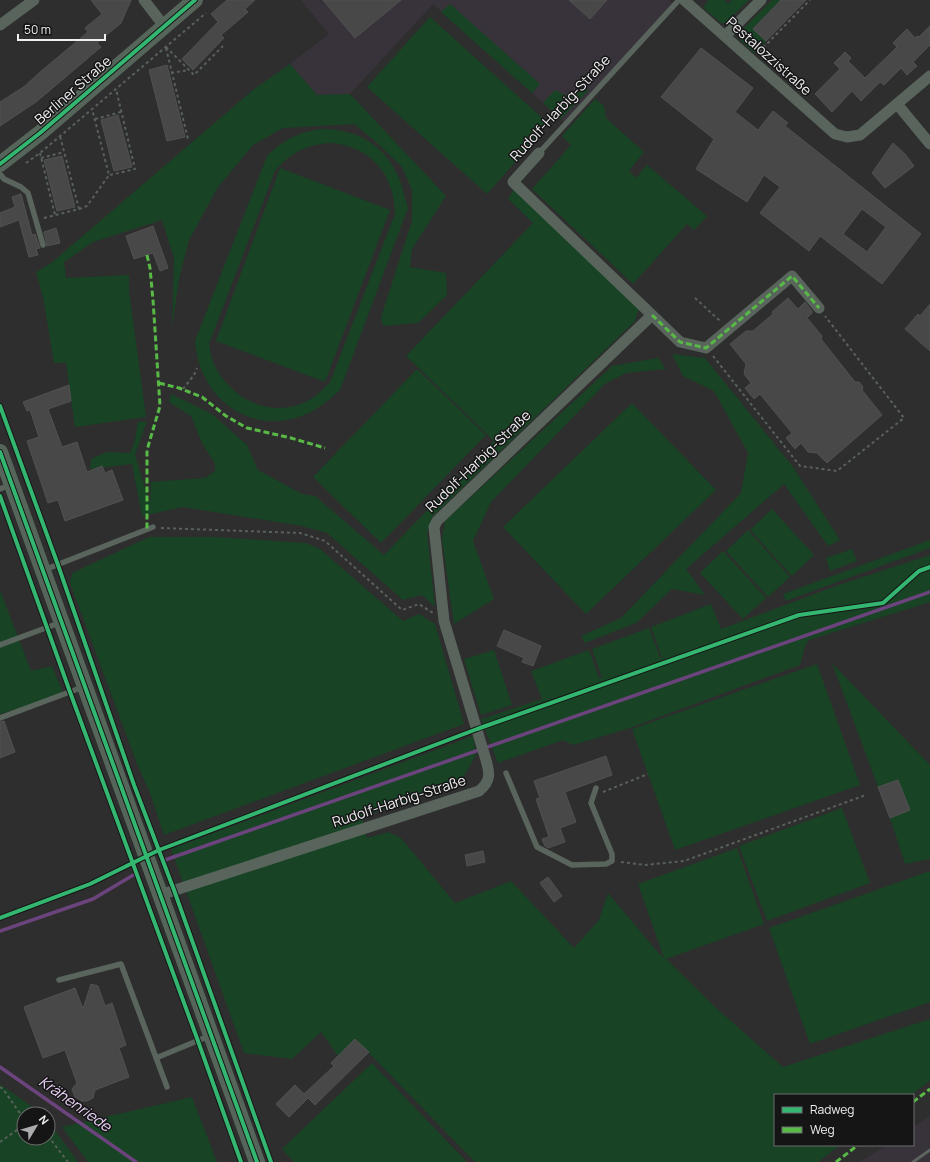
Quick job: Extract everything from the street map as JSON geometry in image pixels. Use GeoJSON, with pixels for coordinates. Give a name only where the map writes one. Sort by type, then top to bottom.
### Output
{"type":"FeatureCollection","features":[{"type":"Feature","properties":{"kind":"street"},"geometry":{"type":"LineString","coordinates":[[0,25],[34,0]]}},
{"type":"Feature","properties":{"kind":"street"},"geometry":{"type":"LineString","coordinates":[[144,0],[164,26]]}},
{"type":"Feature","properties":{"kind":"street","name":"Berliner Straße"},"geometry":{"type":"LineString","coordinates":[[0,164],[40,133],[195,0]]}},
{"type":"Feature","properties":{"kind":"street","name":"Pestalozzistraße"},"geometry":{"type":"LineString","coordinates":[[684,0],[835,134],[847,137],[860,135],[897,104]]}},
{"type":"Feature","properties":{"kind":"street"},"geometry":{"type":"LineString","coordinates":[[725,36],[761,0]]}},
{"type":"Feature","properties":{"kind":"street"},"geometry":{"type":"LineString","coordinates":[[930,76],[897,104],[930,144]]}},
{"type":"Feature","properties":{"kind":"street","name":"Rudolf-Harbig-Straße"},"geometry":{"type":"LineString","coordinates":[[160,895],[479,791],[486,785],[489,769],[444,621],[434,526],[436,521],[652,315],[513,182],[538,153]]}},
{"type":"Feature","properties":{"kind":"street"},"geometry":{"type":"LineString","coordinates":[[652,315],[680,342],[706,348],[792,276],[819,308]]}},
{"type":"Feature","properties":{"kind":"street"},"geometry":{"type":"LineString","coordinates":[[0,452],[6,487],[44,570],[257,1162]]}},
{"type":"Feature","properties":{"kind":"lane","name":"Rudolf-Harbig-Straße"},"geometry":{"type":"LineString","coordinates":[[538,153],[679,0]]}},
{"type":"Feature","properties":{"kind":"lane"},"geometry":{"type":"LineString","coordinates":[[0,174],[4,179],[21,187],[28,193],[43,245]]}},
{"type":"Feature","properties":{"kind":"lane"},"geometry":{"type":"LineString","coordinates":[[44,570],[153,527]]}},
{"type":"Feature","properties":{"kind":"lane"},"geometry":{"type":"LineString","coordinates":[[0,645],[62,622]]}},
{"type":"Feature","properties":{"kind":"lane"},"geometry":{"type":"LineString","coordinates":[[0,718],[85,686]]}},
{"type":"Feature","properties":{"kind":"lane"},"geometry":{"type":"LineString","coordinates":[[506,773],[537,847],[572,865],[606,864],[612,861],[612,854],[590,803],[596,788]]}},
{"type":"Feature","properties":{"kind":"lane"},"geometry":{"type":"LineString","coordinates":[[59,980],[121,964],[167,1087]]}},
{"type":"Feature","properties":{"kind":"lane"},"geometry":{"type":"LineString","coordinates":[[156,1058],[212,1035]]}},
{"type":"Feature","properties":{"kind":"path"},"geometry":{"type":"LineString","coordinates":[[756,55],[810,0]]}},
{"type":"Feature","properties":{"kind":"path"},"geometry":{"type":"LineString","coordinates":[[22,166],[40,153],[206,13]]}},
{"type":"Feature","properties":{"kind":"path"},"geometry":{"type":"LineString","coordinates":[[166,46],[194,75],[223,46]]}},
{"type":"Feature","properties":{"kind":"path"},"geometry":{"type":"LineString","coordinates":[[166,46],[171,73],[188,139]]}},
{"type":"Feature","properties":{"kind":"path"},"geometry":{"type":"LineString","coordinates":[[171,73],[189,70]]}},
{"type":"Feature","properties":{"kind":"path"},"geometry":{"type":"LineString","coordinates":[[35,220],[87,206],[110,175],[136,169],[116,89]]}},
{"type":"Feature","properties":{"kind":"path"},"geometry":{"type":"LineString","coordinates":[[92,109],[110,175]]}},
{"type":"Feature","properties":{"kind":"path"},"geometry":{"type":"LineString","coordinates":[[95,119],[121,112]]}},
{"type":"Feature","properties":{"kind":"path"},"geometry":{"type":"LineString","coordinates":[[60,136],[78,209]]}},
{"type":"Feature","properties":{"kind":"path"},"geometry":{"type":"LineString","coordinates":[[41,158],[64,152]]}},
{"type":"Feature","properties":{"kind":"path"},"geometry":{"type":"LineString","coordinates":[[40,153],[55,215]]}},
{"type":"Feature","properties":{"kind":"path"},"geometry":{"type":"LineString","coordinates":[[695,298],[729,329]]}},
{"type":"Feature","properties":{"kind":"path"},"geometry":{"type":"LineString","coordinates":[[706,348],[800,466],[837,470],[904,418],[819,308]]}},
{"type":"Feature","properties":{"kind":"path"},"geometry":{"type":"LineString","coordinates":[[183,389],[194,375],[197,368]]}},
{"type":"Feature","properties":{"kind":"path"},"geometry":{"type":"LineString","coordinates":[[153,527],[300,533],[325,541],[402,610],[418,604],[444,621]]}},
{"type":"Feature","properties":{"kind":"path"},"geometry":{"type":"LineString","coordinates":[[593,796],[648,774]]}},
{"type":"Feature","properties":{"kind":"path"},"geometry":{"type":"LineString","coordinates":[[612,861],[645,865],[684,861],[866,795]]}},
{"type":"Feature","properties":{"kind":"path"},"geometry":{"type":"LineString","coordinates":[[0,1087],[16,1108]]}},
{"type":"Feature","properties":{"kind":"path"},"geometry":{"type":"LineString","coordinates":[[0,1142],[16,1131]]}},
{"type":"Feature","properties":{"kind":"path"},"geometry":{"type":"LineString","coordinates":[[56,1146],[68,1162]]}},
{"type":"Feature","properties":{"kind":"shaded area"},"geometry":{"type":"Polygon","coordinates":[[[301,0],[669,0],[674,5],[566,123],[433,4],[350,94],[317,95],[290,64],[329,34],[301,0]]]}},
{"type":"Feature","properties":{"kind":"shaded area"},"geometry":{"type":"Polygon","coordinates":[[[930,1116],[930,1162],[860,1162],[884,1146],[914,1146],[914,1126],[930,1116]]]}},
{"type":"Feature","properties":{"kind":"green space"},"geometry":{"type":"Polygon","coordinates":[[[709,0],[724,0],[728,4],[732,0],[749,0],[726,23],[721,23],[703,7],[709,0]]]}},
{"type":"Feature","properties":{"kind":"green space"},"geometry":{"type":"Polygon","coordinates":[[[772,0],[781,0],[753,28],[766,41],[754,53],[738,38],[738,34],[772,0]]]}},
{"type":"Feature","properties":{"kind":"green space"},"geometry":{"type":"Polygon","coordinates":[[[450,4],[540,84],[532,93],[441,12],[450,4]]]}},
{"type":"Feature","properties":{"kind":"green space"},"geometry":{"type":"Polygon","coordinates":[[[430,17],[549,124],[487,194],[367,87],[430,17]]]}},
{"type":"Feature","properties":{"kind":"green space"},"geometry":{"type":"Polygon","coordinates":[[[290,64],[317,95],[350,94],[446,196],[412,249],[410,267],[446,273],[447,295],[418,323],[383,326],[381,317],[412,221],[412,190],[402,167],[376,142],[354,124],[283,128],[253,145],[218,187],[189,240],[179,279],[172,329],[174,258],[162,220],[93,242],[64,262],[66,278],[129,275],[129,291],[146,417],[75,427],[66,363],[54,363],[43,297],[36,272],[50,264],[253,90],[290,64]]]}},
{"type":"Feature","properties":{"kind":"green space"},"geometry":{"type":"Polygon","coordinates":[[[580,87],[589,90],[561,119],[543,103],[555,90],[567,96],[580,87]]]}},
{"type":"Feature","properties":{"kind":"green space"},"geometry":{"type":"Polygon","coordinates":[[[595,99],[604,106],[606,118],[644,152],[629,171],[636,178],[647,165],[707,216],[694,230],[687,224],[633,284],[532,189],[571,145],[562,136],[595,99]]]}},
{"type":"Feature","properties":{"kind":"green space"},"geometry":{"type":"Polygon","coordinates":[[[323,129],[346,132],[356,135],[375,146],[383,153],[396,172],[408,208],[340,390],[321,406],[305,415],[279,421],[261,420],[243,415],[228,406],[215,393],[205,378],[198,360],[195,341],[267,156],[279,145],[292,137],[323,129]],[[331,143],[314,145],[293,154],[275,171],[209,344],[212,359],[218,372],[226,383],[237,393],[261,406],[275,408],[289,407],[303,403],[318,394],[330,382],[395,214],[394,199],[390,186],[378,165],[369,156],[358,150],[331,143]]]}},
{"type":"Feature","properties":{"kind":"green space"},"geometry":{"type":"Polygon","coordinates":[[[280,168],[390,210],[325,382],[216,341],[280,168]]]}},
{"type":"Feature","properties":{"kind":"green space"},"geometry":{"type":"Polygon","coordinates":[[[514,189],[639,308],[635,321],[432,517],[427,533],[435,607],[422,595],[403,600],[327,533],[302,526],[183,507],[142,516],[132,464],[90,469],[91,459],[107,452],[130,453],[134,444],[138,422],[147,421],[135,455],[150,504],[151,482],[205,478],[215,471],[215,464],[202,443],[191,416],[169,402],[171,394],[212,414],[247,445],[258,470],[302,494],[315,496],[384,555],[494,441],[406,356],[533,223],[508,199],[514,189]]]}},
{"type":"Feature","properties":{"kind":"green space"},"geometry":{"type":"Polygon","coordinates":[[[672,354],[705,358],[793,467],[840,540],[828,546],[784,484],[686,569],[705,595],[672,589],[636,623],[585,643],[581,636],[621,618],[741,493],[748,453],[714,391],[683,376],[672,354]]]}},
{"type":"Feature","properties":{"kind":"green space"},"geometry":{"type":"Polygon","coordinates":[[[658,358],[666,369],[626,373],[605,384],[491,502],[473,541],[494,599],[454,624],[442,539],[445,521],[612,366],[658,358]]]}},
{"type":"Feature","properties":{"kind":"green space"},"geometry":{"type":"Polygon","coordinates":[[[417,369],[486,435],[381,543],[313,477],[417,369]]]}},
{"type":"Feature","properties":{"kind":"green space"},"geometry":{"type":"Polygon","coordinates":[[[632,403],[716,490],[586,614],[503,527],[632,403]]]}},
{"type":"Feature","properties":{"kind":"green space"},"geometry":{"type":"Polygon","coordinates":[[[772,509],[814,555],[792,576],[750,530],[772,509]]]}},
{"type":"Feature","properties":{"kind":"green space"},"geometry":{"type":"Polygon","coordinates":[[[748,530],[790,577],[768,597],[726,551],[748,530]]]}},
{"type":"Feature","properties":{"kind":"green space"},"geometry":{"type":"Polygon","coordinates":[[[149,537],[215,537],[306,543],[320,549],[403,621],[419,614],[435,624],[464,724],[164,835],[150,793],[137,764],[70,583],[72,573],[149,537]]]}},
{"type":"Feature","properties":{"kind":"green space"},"geometry":{"type":"Polygon","coordinates":[[[930,540],[930,548],[786,601],[783,594],[930,540]]]}},
{"type":"Feature","properties":{"kind":"green space"},"geometry":{"type":"Polygon","coordinates":[[[852,549],[857,561],[830,571],[826,558],[852,549]]]}},
{"type":"Feature","properties":{"kind":"green space"},"geometry":{"type":"Polygon","coordinates":[[[723,551],[766,598],[743,619],[700,573],[723,551]]]}},
{"type":"Feature","properties":{"kind":"green space"},"geometry":{"type":"Polygon","coordinates":[[[930,555],[930,602],[809,640],[805,646],[800,665],[627,729],[573,745],[563,740],[498,763],[481,719],[542,699],[531,671],[589,650],[599,678],[602,678],[592,649],[649,628],[660,657],[662,658],[651,627],[711,604],[721,629],[836,586],[930,555]]]}},
{"type":"Feature","properties":{"kind":"green space"},"geometry":{"type":"Polygon","coordinates":[[[0,590],[31,671],[52,666],[63,692],[37,703],[0,714],[0,590]]]}},
{"type":"Feature","properties":{"kind":"green space"},"geometry":{"type":"Polygon","coordinates":[[[494,650],[512,705],[481,715],[464,659],[494,650]]]}},
{"type":"Feature","properties":{"kind":"green space"},"geometry":{"type":"Polygon","coordinates":[[[832,663],[930,765],[930,859],[905,864],[890,818],[909,810],[898,780],[878,787],[832,663]]]}},
{"type":"Feature","properties":{"kind":"green space"},"geometry":{"type":"Polygon","coordinates":[[[817,664],[860,785],[675,850],[632,729],[817,664]]]}},
{"type":"Feature","properties":{"kind":"green space"},"geometry":{"type":"Polygon","coordinates":[[[473,736],[476,755],[462,780],[362,817],[367,838],[389,832],[401,838],[455,903],[511,881],[574,948],[599,920],[608,893],[664,958],[638,884],[737,848],[764,924],[666,959],[714,1006],[783,1067],[930,1019],[930,1081],[912,1094],[774,1094],[774,1146],[839,1146],[818,1162],[475,1162],[355,1039],[338,1056],[321,1032],[292,1059],[244,1053],[171,849],[473,736]]]}},
{"type":"Feature","properties":{"kind":"green space"},"geometry":{"type":"Polygon","coordinates":[[[842,808],[870,883],[767,921],[739,846],[842,808]]]}},
{"type":"Feature","properties":{"kind":"green space"},"geometry":{"type":"Polygon","coordinates":[[[930,871],[930,1002],[810,1044],[769,928],[930,871]]]}},
{"type":"Feature","properties":{"kind":"green space"},"geometry":{"type":"Polygon","coordinates":[[[372,1063],[467,1162],[294,1162],[282,1149],[372,1063]]]}},
{"type":"Feature","properties":{"kind":"green space"},"geometry":{"type":"Polygon","coordinates":[[[0,1084],[31,1106],[16,1106],[16,1146],[56,1146],[56,1132],[78,1162],[0,1162],[0,1084]]]}},
{"type":"Feature","properties":{"kind":"green space"},"geometry":{"type":"Polygon","coordinates":[[[192,1097],[217,1162],[88,1162],[62,1127],[192,1097]]]}},
{"type":"Feature","properties":{"kind":"building"},"geometry":{"type":"Polygon","coordinates":[[[91,0],[131,0],[121,23],[97,43],[101,47],[36,102],[0,126],[0,102],[25,86],[88,32],[85,28],[102,14],[91,0]]]}},
{"type":"Feature","properties":{"kind":"building"},"geometry":{"type":"Polygon","coordinates":[[[227,0],[255,0],[245,9],[248,12],[221,35],[224,38],[193,70],[182,59],[218,22],[211,14],[227,0]]]}},
{"type":"Feature","properties":{"kind":"building"},"geometry":{"type":"Polygon","coordinates":[[[323,0],[401,0],[355,38],[323,0]]]}},
{"type":"Feature","properties":{"kind":"building"},"geometry":{"type":"Polygon","coordinates":[[[569,0],[607,0],[590,19],[569,0]]]}},
{"type":"Feature","properties":{"kind":"building"},"geometry":{"type":"Polygon","coordinates":[[[781,0],[806,0],[766,41],[753,29],[781,0]]]}},
{"type":"Feature","properties":{"kind":"building"},"geometry":{"type":"Polygon","coordinates":[[[930,26],[930,45],[913,62],[917,66],[907,75],[901,68],[884,85],[880,82],[861,101],[852,91],[832,112],[815,94],[840,69],[834,63],[845,52],[851,58],[848,61],[865,78],[897,47],[893,43],[907,29],[915,38],[917,36],[919,37],[930,26]]]}},
{"type":"Feature","properties":{"kind":"building"},"geometry":{"type":"Polygon","coordinates":[[[701,48],[753,88],[735,112],[758,130],[773,111],[788,123],[785,126],[921,234],[882,284],[820,236],[809,251],[760,213],[780,187],[764,175],[747,202],[696,169],[714,139],[661,97],[701,48]],[[862,209],[843,234],[867,252],[886,227],[862,209]]]}},
{"type":"Feature","properties":{"kind":"building"},"geometry":{"type":"Polygon","coordinates":[[[167,65],[185,137],[167,141],[149,70],[167,65]]]}},
{"type":"Feature","properties":{"kind":"building"},"geometry":{"type":"Polygon","coordinates":[[[118,115],[132,167],[114,171],[101,120],[118,115]]]}},
{"type":"Feature","properties":{"kind":"building"},"geometry":{"type":"Polygon","coordinates":[[[893,143],[905,154],[914,166],[885,188],[872,173],[893,143]]]}},
{"type":"Feature","properties":{"kind":"building"},"geometry":{"type":"Polygon","coordinates":[[[62,156],[75,207],[57,211],[44,160],[62,156]]]}},
{"type":"Feature","properties":{"kind":"building"},"geometry":{"type":"Polygon","coordinates":[[[21,194],[32,235],[35,234],[40,248],[36,249],[38,255],[29,257],[19,220],[0,227],[0,213],[15,207],[12,197],[21,194]]]}},
{"type":"Feature","properties":{"kind":"building"},"geometry":{"type":"Polygon","coordinates":[[[153,226],[168,268],[160,271],[153,253],[134,259],[126,236],[153,226]]]}},
{"type":"Feature","properties":{"kind":"building"},"geometry":{"type":"Polygon","coordinates":[[[56,228],[60,243],[47,246],[44,232],[56,228]]]}},
{"type":"Feature","properties":{"kind":"building"},"geometry":{"type":"Polygon","coordinates":[[[788,298],[798,309],[805,302],[812,311],[807,318],[822,336],[821,339],[855,382],[859,382],[863,387],[862,390],[882,415],[827,463],[817,453],[808,452],[801,443],[795,449],[786,438],[792,433],[760,394],[754,399],[745,388],[751,383],[744,374],[746,364],[730,344],[746,331],[753,331],[773,314],[772,312],[788,298]]]}},
{"type":"Feature","properties":{"kind":"building"},"geometry":{"type":"Polygon","coordinates":[[[930,304],[930,351],[905,329],[918,314],[920,316],[930,304]]]}},
{"type":"Feature","properties":{"kind":"building"},"geometry":{"type":"Polygon","coordinates":[[[69,385],[71,401],[48,409],[62,447],[77,442],[87,472],[102,466],[105,473],[112,470],[123,500],[65,521],[58,500],[48,503],[27,441],[39,437],[30,410],[27,411],[23,402],[69,385]]]}},
{"type":"Feature","properties":{"kind":"building"},"geometry":{"type":"Polygon","coordinates":[[[504,630],[541,646],[533,666],[522,662],[524,658],[497,646],[504,630]]]}},
{"type":"Feature","properties":{"kind":"building"},"geometry":{"type":"Polygon","coordinates":[[[4,721],[15,752],[0,758],[0,722],[4,721]]]}},
{"type":"Feature","properties":{"kind":"building"},"geometry":{"type":"Polygon","coordinates":[[[606,756],[612,775],[565,792],[576,822],[560,828],[565,842],[548,848],[545,846],[542,839],[549,837],[536,799],[540,798],[534,781],[606,756]]]}},
{"type":"Feature","properties":{"kind":"building"},"geometry":{"type":"Polygon","coordinates":[[[898,780],[910,810],[890,818],[878,787],[898,780]]]}},
{"type":"Feature","properties":{"kind":"building"},"geometry":{"type":"Polygon","coordinates":[[[483,851],[485,862],[467,866],[465,855],[483,851]]]}},
{"type":"Feature","properties":{"kind":"building"},"geometry":{"type":"Polygon","coordinates":[[[548,877],[562,896],[554,902],[540,883],[548,877]]]}},
{"type":"Feature","properties":{"kind":"building"},"geometry":{"type":"Polygon","coordinates":[[[91,984],[98,986],[105,1006],[112,1003],[126,1045],[119,1048],[129,1077],[95,1090],[93,1098],[87,1101],[82,1101],[75,1097],[72,1089],[77,1083],[65,1050],[43,1058],[24,1007],[75,988],[83,1009],[91,984]]]}},
{"type":"Feature","properties":{"kind":"building"},"geometry":{"type":"Polygon","coordinates":[[[355,1039],[369,1052],[315,1105],[308,1098],[289,1117],[276,1104],[295,1085],[304,1094],[334,1066],[331,1063],[355,1039]]]}},
{"type":"Feature","properties":{"kind":"waterway","name":"Krähenriede"},"geometry":{"type":"LineString","coordinates":[[165,860],[930,592]]}},
{"type":"Feature","properties":{"kind":"waterway","name":"Krähenriede"},"geometry":{"type":"LineString","coordinates":[[0,931],[93,899],[135,874]]}},
{"type":"Feature","properties":{"kind":"waterway","name":"Krähenriede"},"geometry":{"type":"LineString","coordinates":[[0,1067],[136,1162]]}},
{"type":"Feature","properties":{"kind":"railway"},"geometry":{"type":"LineString","coordinates":[[913,1162],[930,1150]]}},
{"type":"Feature","properties":{"kind":"marked path"},"geometry":{"type":"LineString","coordinates":[[147,255],[150,268],[153,300],[160,406],[147,450],[147,529]]}},
{"type":"Feature","properties":{"kind":"marked path"},"geometry":{"type":"LineString","coordinates":[[652,315],[680,342],[706,348],[792,276],[819,308]]}},
{"type":"Feature","properties":{"kind":"marked path"},"geometry":{"type":"LineString","coordinates":[[159,383],[179,388],[202,397],[226,416],[247,428],[291,438],[325,448]]}},
{"type":"Feature","properties":{"kind":"marked path"},"geometry":{"type":"LineString","coordinates":[[914,1101],[930,1089]]}},
{"type":"Feature","properties":{"kind":"marked path"},"geometry":{"type":"LineString","coordinates":[[836,1162],[857,1146]]}},
{"type":"Feature","properties":{"kind":"cycle path"},"geometry":{"type":"LineString","coordinates":[[0,164],[40,133],[195,0]]}},
{"type":"Feature","properties":{"kind":"cycle path"},"geometry":{"type":"LineString","coordinates":[[0,406],[58,565],[134,785],[174,890],[271,1162]]}},
{"type":"Feature","properties":{"kind":"cycle path"},"geometry":{"type":"LineString","coordinates":[[0,452],[257,1162]]}},
{"type":"Feature","properties":{"kind":"cycle path"},"geometry":{"type":"LineString","coordinates":[[0,496],[241,1162]]}},
{"type":"Feature","properties":{"kind":"cycle path"},"geometry":{"type":"LineString","coordinates":[[0,918],[90,884],[159,850],[477,729],[799,615],[883,603],[919,571],[930,567]]}}]}
